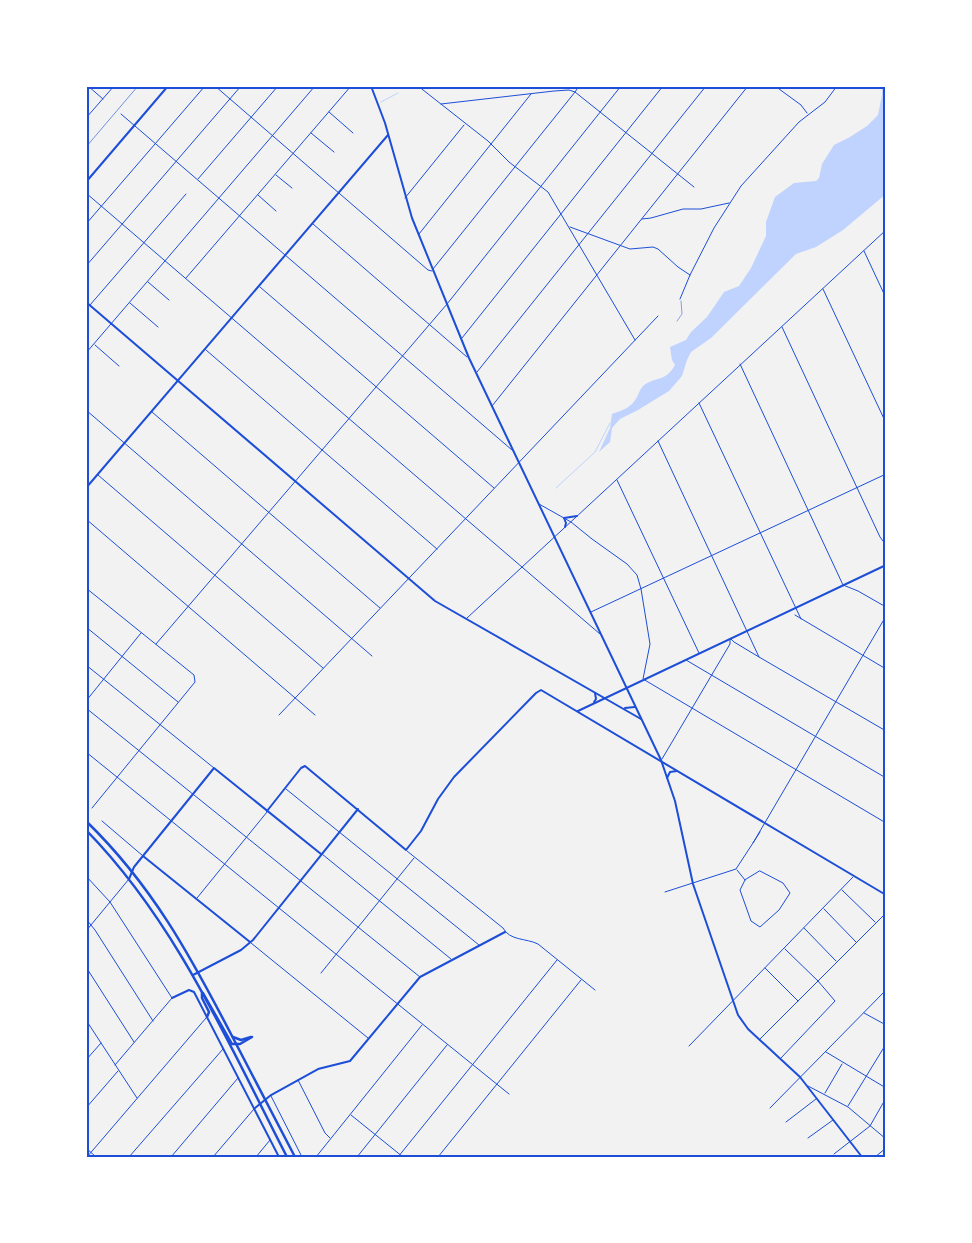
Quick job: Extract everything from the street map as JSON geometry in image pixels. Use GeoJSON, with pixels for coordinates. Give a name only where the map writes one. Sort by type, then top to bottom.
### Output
{"type":"FeatureCollection","features":[{"type":"Feature","properties":{"kind":"highway"},"geometry":{"type":"LineString","coordinates":[[86,820],[132,871],[169,921],[237,1045],[287,1157]]}},
{"type":"Feature","properties":{"kind":"highway"},"geometry":{"type":"LineString","coordinates":[[86,830],[129,879],[163,925],[295,1157]]}},
{"type":"Feature","properties":{"kind":"highway"},"geometry":{"type":"LineString","coordinates":[[202,992],[232,1044],[237,1045],[252,1036],[241,1040],[232,1037]]}},
{"type":"Feature","properties":{"kind":"highway"},"geometry":{"type":"LineString","coordinates":[[202,992],[202,998],[209,1012],[207,1017]]}},
{"type":"Feature","properties":{"kind":"street"},"geometry":{"type":"LineString","coordinates":[[88,86],[102,99]]}},
{"type":"Feature","properties":{"kind":"street"},"geometry":{"type":"LineString","coordinates":[[86,118],[114,86]]}},
{"type":"Feature","properties":{"kind":"street"},"geometry":{"type":"LineString","coordinates":[[86,182],[168,86]]}},
{"type":"Feature","properties":{"kind":"street"},"geometry":{"type":"LineString","coordinates":[[86,224],[205,86]]}},
{"type":"Feature","properties":{"kind":"street"},"geometry":{"type":"LineString","coordinates":[[215,86],[428,270],[433,270]]}},
{"type":"Feature","properties":{"kind":"street"},"geometry":{"type":"LineString","coordinates":[[86,266],[241,86]]}},
{"type":"Feature","properties":{"kind":"street"},"geometry":{"type":"LineString","coordinates":[[197,180],[278,86]]}},
{"type":"Feature","properties":{"kind":"street"},"geometry":{"type":"LineString","coordinates":[[86,353],[315,86]]}},
{"type":"Feature","properties":{"kind":"street"},"geometry":{"type":"LineString","coordinates":[[186,278],[351,86]]}},
{"type":"Feature","properties":{"kind":"street"},"geometry":{"type":"LineString","coordinates":[[371,86],[379,105],[405,198],[469,358],[591,612],[653,751],[661,760],[675,802],[693,884],[732,1001],[741,1019],[760,1040],[800,1077],[862,1157]]}},
{"type":"Feature","properties":{"kind":"street"},"geometry":{"type":"LineString","coordinates":[[418,86],[491,143],[515,166],[548,192],[635,340]]}},
{"type":"Feature","properties":{"kind":"street"},"geometry":{"type":"LineString","coordinates":[[433,270],[579,86]]}},
{"type":"Feature","properties":{"kind":"street"},"geometry":{"type":"LineString","coordinates":[[156,644],[447,304],[621,86]]}},
{"type":"Feature","properties":{"kind":"street"},"geometry":{"type":"LineString","coordinates":[[461,339],[663,86]]}},
{"type":"Feature","properties":{"kind":"street"},"geometry":{"type":"LineString","coordinates":[[476,373],[706,86]]}},
{"type":"Feature","properties":{"kind":"street"},"geometry":{"type":"LineString","coordinates":[[492,406],[748,86]]}},
{"type":"Feature","properties":{"kind":"street"},"geometry":{"type":"LineString","coordinates":[[774,86],[802,105],[808,114]]}},
{"type":"Feature","properties":{"kind":"street"},"geometry":{"type":"LineString","coordinates":[[680,299],[690,275],[729,203],[753,171],[796,125],[825,102],[837,86]]}},
{"type":"Feature","properties":{"kind":"street"},"geometry":{"type":"LineString","coordinates":[[440,104],[568,90],[575,92],[694,187]]}},
{"type":"Feature","properties":{"kind":"street"},"geometry":{"type":"LineString","coordinates":[[419,235],[531,94]]}},
{"type":"Feature","properties":{"kind":"street"},"geometry":{"type":"LineString","coordinates":[[330,112],[354,132]]}},
{"type":"Feature","properties":{"kind":"street"},"geometry":{"type":"LineString","coordinates":[[121,114],[514,452]]}},
{"type":"Feature","properties":{"kind":"street"},"geometry":{"type":"LineString","coordinates":[[405,198],[465,124]]}},
{"type":"Feature","properties":{"kind":"street"},"geometry":{"type":"LineString","coordinates":[[312,133],[334,152]]}},
{"type":"Feature","properties":{"kind":"street"},"geometry":{"type":"LineString","coordinates":[[86,488],[388,135]]}},
{"type":"Feature","properties":{"kind":"street"},"geometry":{"type":"LineString","coordinates":[[276,174],[292,188]]}},
{"type":"Feature","properties":{"kind":"street"},"geometry":{"type":"LineString","coordinates":[[86,194],[601,634]]}},
{"type":"Feature","properties":{"kind":"street"},"geometry":{"type":"LineString","coordinates":[[90,305],[186,194]]}},
{"type":"Feature","properties":{"kind":"street"},"geometry":{"type":"LineString","coordinates":[[258,195],[276,211]]}},
{"type":"Feature","properties":{"kind":"street"},"geometry":{"type":"LineString","coordinates":[[642,219],[683,209],[701,209],[729,203]]}},
{"type":"Feature","properties":{"kind":"street"},"geometry":{"type":"LineString","coordinates":[[312,224],[469,358]]}},
{"type":"Feature","properties":{"kind":"street"},"geometry":{"type":"LineString","coordinates":[[570,227],[630,249],[658,248],[678,267],[690,275]]}},
{"type":"Feature","properties":{"kind":"street"},"geometry":{"type":"LineString","coordinates":[[467,619],[886,230]]}},
{"type":"Feature","properties":{"kind":"street"},"geometry":{"type":"LineString","coordinates":[[864,250],[886,298]]}},
{"type":"Feature","properties":{"kind":"street"},"geometry":{"type":"LineString","coordinates":[[147,282],[169,300]]}},
{"type":"Feature","properties":{"kind":"street"},"geometry":{"type":"LineString","coordinates":[[259,287],[494,489]]}},
{"type":"Feature","properties":{"kind":"street"},"geometry":{"type":"LineString","coordinates":[[823,288],[886,424]]}},
{"type":"Feature","properties":{"kind":"street"},"geometry":{"type":"LineString","coordinates":[[86,302],[435,601],[606,697],[640,719]]}},
{"type":"Feature","properties":{"kind":"street"},"geometry":{"type":"LineString","coordinates":[[130,302],[158,327]]}},
{"type":"Feature","properties":{"kind":"street"},"geometry":{"type":"LineString","coordinates":[[279,715],[658,316]]}},
{"type":"Feature","properties":{"kind":"street"},"geometry":{"type":"LineString","coordinates":[[781,327],[880,536],[886,545]]}},
{"type":"Feature","properties":{"kind":"street"},"geometry":{"type":"LineString","coordinates":[[94,344],[119,366]]}},
{"type":"Feature","properties":{"kind":"street"},"geometry":{"type":"LineString","coordinates":[[205,349],[437,549]]}},
{"type":"Feature","properties":{"kind":"street"},"geometry":{"type":"LineString","coordinates":[[740,364],[844,585],[886,607]]}},
{"type":"Feature","properties":{"kind":"street"},"geometry":{"type":"LineString","coordinates":[[699,403],[801,620]]}},
{"type":"Feature","properties":{"kind":"street"},"geometry":{"type":"LineString","coordinates":[[86,410],[372,656]]}},
{"type":"Feature","properties":{"kind":"street"},"geometry":{"type":"LineString","coordinates":[[151,412],[381,608]]}},
{"type":"Feature","properties":{"kind":"street"},"geometry":{"type":"LineString","coordinates":[[658,441],[759,657]]}},
{"type":"Feature","properties":{"kind":"street"},"geometry":{"type":"LineString","coordinates":[[591,612],[886,474]]}},
{"type":"Feature","properties":{"kind":"street"},"geometry":{"type":"LineString","coordinates":[[98,475],[323,668]]}},
{"type":"Feature","properties":{"kind":"street"},"geometry":{"type":"LineString","coordinates":[[616,479],[699,653]]}},
{"type":"Feature","properties":{"kind":"street"},"geometry":{"type":"LineString","coordinates":[[540,504],[571,522],[627,564],[637,575],[641,588],[650,644],[643,679]]}},
{"type":"Feature","properties":{"kind":"street"},"geometry":{"type":"LineString","coordinates":[[564,518],[577,516]]}},
{"type":"Feature","properties":{"kind":"street"},"geometry":{"type":"LineString","coordinates":[[564,518],[565,527]]}},
{"type":"Feature","properties":{"kind":"street"},"geometry":{"type":"LineString","coordinates":[[86,519],[315,715]]}},
{"type":"Feature","properties":{"kind":"street"},"geometry":{"type":"LineString","coordinates":[[578,711],[886,565]]}},
{"type":"Feature","properties":{"kind":"street"},"geometry":{"type":"LineString","coordinates":[[86,588],[194,675],[195,682],[92,808]]}},
{"type":"Feature","properties":{"kind":"street"},"geometry":{"type":"LineString","coordinates":[[795,616],[886,669]]}},
{"type":"Feature","properties":{"kind":"street"},"geometry":{"type":"LineString","coordinates":[[665,892],[736,869],[765,824],[886,616]]}},
{"type":"Feature","properties":{"kind":"street"},"geometry":{"type":"LineString","coordinates":[[86,627],[179,702]]}},
{"type":"Feature","properties":{"kind":"street"},"geometry":{"type":"LineString","coordinates":[[86,700],[141,632]]}},
{"type":"Feature","properties":{"kind":"street"},"geometry":{"type":"LineString","coordinates":[[730,638],[886,731]]}},
{"type":"Feature","properties":{"kind":"street"},"geometry":{"type":"LineString","coordinates":[[661,760],[730,644],[730,638]]}},
{"type":"Feature","properties":{"kind":"street"},"geometry":{"type":"LineString","coordinates":[[685,660],[886,778]]}},
{"type":"Feature","properties":{"kind":"street"},"geometry":{"type":"LineString","coordinates":[[86,664],[451,960]]}},
{"type":"Feature","properties":{"kind":"street"},"geometry":{"type":"LineString","coordinates":[[643,679],[886,823]]}},
{"type":"Feature","properties":{"kind":"street"},"geometry":{"type":"LineString","coordinates":[[406,850],[421,831],[438,799],[454,777],[538,691],[543,691],[886,895]]}},
{"type":"Feature","properties":{"kind":"street"},"geometry":{"type":"LineString","coordinates":[[592,704],[597,696],[594,691]]}},
{"type":"Feature","properties":{"kind":"street"},"geometry":{"type":"LineString","coordinates":[[614,693],[614,702]]}},
{"type":"Feature","properties":{"kind":"street"},"geometry":{"type":"LineString","coordinates":[[625,708],[635,707]]}},
{"type":"Feature","properties":{"kind":"street"},"geometry":{"type":"LineString","coordinates":[[86,708],[420,977]]}},
{"type":"Feature","properties":{"kind":"street"},"geometry":{"type":"LineString","coordinates":[[648,754],[653,751]]}},
{"type":"Feature","properties":{"kind":"street"},"geometry":{"type":"LineString","coordinates":[[86,752],[509,1094]]}},
{"type":"Feature","properties":{"kind":"street"},"geometry":{"type":"LineString","coordinates":[[197,899],[304,766],[308,767],[505,932],[516,939],[534,942],[595,990]]}},
{"type":"Feature","properties":{"kind":"street"},"geometry":{"type":"LineString","coordinates":[[86,931],[129,879],[132,871],[171,820],[214,768]]}},
{"type":"Feature","properties":{"kind":"street"},"geometry":{"type":"LineString","coordinates":[[667,778],[670,772],[677,771]]}},
{"type":"Feature","properties":{"kind":"street"},"geometry":{"type":"LineString","coordinates":[[285,789],[479,946]]}},
{"type":"Feature","properties":{"kind":"street"},"geometry":{"type":"LineString","coordinates":[[193,975],[245,948],[358,809]]}},
{"type":"Feature","properties":{"kind":"street"},"geometry":{"type":"LineString","coordinates":[[102,821],[368,1039]]}},
{"type":"Feature","properties":{"kind":"street"},"geometry":{"type":"LineString","coordinates":[[321,973],[414,857]]}},
{"type":"Feature","properties":{"kind":"street"},"geometry":{"type":"LineString","coordinates":[[736,869],[745,880]]}},
{"type":"Feature","properties":{"kind":"street"},"geometry":{"type":"LineString","coordinates":[[760,871],[782,883],[790,893],[779,910],[760,926],[751,921],[743,902],[740,890],[745,880],[760,871]]}},
{"type":"Feature","properties":{"kind":"street"},"geometry":{"type":"LineString","coordinates":[[86,876],[110,902],[172,998]]}},
{"type":"Feature","properties":{"kind":"street"},"geometry":{"type":"LineString","coordinates":[[689,1046],[854,877]]}},
{"type":"Feature","properties":{"kind":"street"},"geometry":{"type":"LineString","coordinates":[[842,890],[876,923]]}},
{"type":"Feature","properties":{"kind":"street"},"geometry":{"type":"LineString","coordinates":[[823,908],[856,942]]}},
{"type":"Feature","properties":{"kind":"street"},"geometry":{"type":"LineString","coordinates":[[760,1040],[886,913]]}},
{"type":"Feature","properties":{"kind":"street"},"geometry":{"type":"LineString","coordinates":[[86,919],[92,925],[152,1021]]}},
{"type":"Feature","properties":{"kind":"street"},"geometry":{"type":"LineString","coordinates":[[804,928],[837,962]]}},
{"type":"Feature","properties":{"kind":"street"},"geometry":{"type":"LineString","coordinates":[[213,1157],[262,1101],[318,1069],[350,1062],[420,977],[505,932]]}},
{"type":"Feature","properties":{"kind":"street"},"geometry":{"type":"LineString","coordinates":[[781,1058],[835,1001],[818,981],[784,948]]}},
{"type":"Feature","properties":{"kind":"street"},"geometry":{"type":"LineString","coordinates":[[398,1157],[557,960]]}},
{"type":"Feature","properties":{"kind":"street"},"geometry":{"type":"LineString","coordinates":[[86,967],[134,1043]]}},
{"type":"Feature","properties":{"kind":"street"},"geometry":{"type":"LineString","coordinates":[[765,968],[798,1001]]}},
{"type":"Feature","properties":{"kind":"street"},"geometry":{"type":"LineString","coordinates":[[438,1157],[582,980]]}},
{"type":"Feature","properties":{"kind":"street"},"geometry":{"type":"LineString","coordinates":[[115,1065],[172,998],[192,990],[279,1157]]}},
{"type":"Feature","properties":{"kind":"street"},"geometry":{"type":"LineString","coordinates":[[770,1108],[886,990]]}},
{"type":"Feature","properties":{"kind":"street"},"geometry":{"type":"LineString","coordinates":[[863,1012],[886,1025]]}},
{"type":"Feature","properties":{"kind":"street"},"geometry":{"type":"LineString","coordinates":[[87,1157],[207,1017]]}},
{"type":"Feature","properties":{"kind":"street"},"geometry":{"type":"LineString","coordinates":[[86,1020],[137,1098]]}},
{"type":"Feature","properties":{"kind":"street"},"geometry":{"type":"LineString","coordinates":[[316,1157],[423,1024]]}},
{"type":"Feature","properties":{"kind":"street"},"geometry":{"type":"LineString","coordinates":[[86,1060],[101,1043]]}},
{"type":"Feature","properties":{"kind":"street"},"geometry":{"type":"LineString","coordinates":[[357,1157],[448,1044]]}},
{"type":"Feature","properties":{"kind":"street"},"geometry":{"type":"LineString","coordinates":[[848,1107],[886,1044]]}},
{"type":"Feature","properties":{"kind":"street"},"geometry":{"type":"LineString","coordinates":[[129,1157],[223,1049]]}},
{"type":"Feature","properties":{"kind":"street"},"geometry":{"type":"LineString","coordinates":[[825,1052],[886,1088]]}},
{"type":"Feature","properties":{"kind":"street"},"geometry":{"type":"LineString","coordinates":[[825,1094],[842,1063]]}},
{"type":"Feature","properties":{"kind":"street"},"geometry":{"type":"LineString","coordinates":[[86,1108],[118,1070]]}},
{"type":"Feature","properties":{"kind":"street"},"geometry":{"type":"LineString","coordinates":[[171,1157],[238,1078]]}},
{"type":"Feature","properties":{"kind":"street"},"geometry":{"type":"LineString","coordinates":[[298,1080],[325,1133],[330,1139]]}},
{"type":"Feature","properties":{"kind":"street"},"geometry":{"type":"LineString","coordinates":[[806,1085],[848,1107],[886,1139]]}},
{"type":"Feature","properties":{"kind":"street"},"geometry":{"type":"LineString","coordinates":[[271,1095],[302,1157]]}},
{"type":"Feature","properties":{"kind":"street"},"geometry":{"type":"LineString","coordinates":[[786,1122],[817,1098]]}},
{"type":"Feature","properties":{"kind":"street"},"geometry":{"type":"LineString","coordinates":[[834,1154],[870,1126],[886,1098]]}},
{"type":"Feature","properties":{"kind":"street"},"geometry":{"type":"LineString","coordinates":[[350,1114],[403,1157]]}},
{"type":"Feature","properties":{"kind":"street"},"geometry":{"type":"LineString","coordinates":[[808,1138],[833,1120]]}},
{"type":"Feature","properties":{"kind":"street"},"geometry":{"type":"LineString","coordinates":[[256,1157],[270,1140]]}},
{"type":"Feature","properties":{"kind":"street"},"geometry":{"type":"LineString","coordinates":[[86,1148],[96,1157]]}},
{"type":"Feature","properties":{"kind":"street"},"geometry":{"type":"LineString","coordinates":[[876,1157],[886,1148]]}},
{"type":"Feature","properties":{"kind":"lane"},"geometry":{"type":"LineString","coordinates":[[677,321],[682,314],[680,299]]}},
{"type":"Feature","properties":{"kind":"water"},"geometry":{"type":"Polygon","coordinates":[[[882,86],[886,86],[886,194],[843,230],[816,247],[796,254],[711,338],[691,352],[682,376],[669,391],[620,419],[612,428],[610,442],[599,452],[610,428],[612,414],[632,404],[640,390],[647,383],[664,377],[671,371],[675,365],[672,360],[670,347],[686,340],[691,332],[707,317],[724,292],[739,286],[751,268],[766,236],[766,222],[775,197],[794,183],[816,181],[819,178],[822,164],[834,145],[867,126],[878,115],[882,86]]]}},
{"type":"Feature","properties":{"kind":"waterway"},"geometry":{"type":"LineString","coordinates":[[381,102],[398,93]]}},
{"type":"Feature","properties":{"kind":"waterway"},"geometry":{"type":"LineString","coordinates":[[556,488],[595,452],[610,423]]}},
{"type":"Feature","properties":{"kind":"railway"},"geometry":{"type":"LineString","coordinates":[[86,147],[138,86]]}}]}
